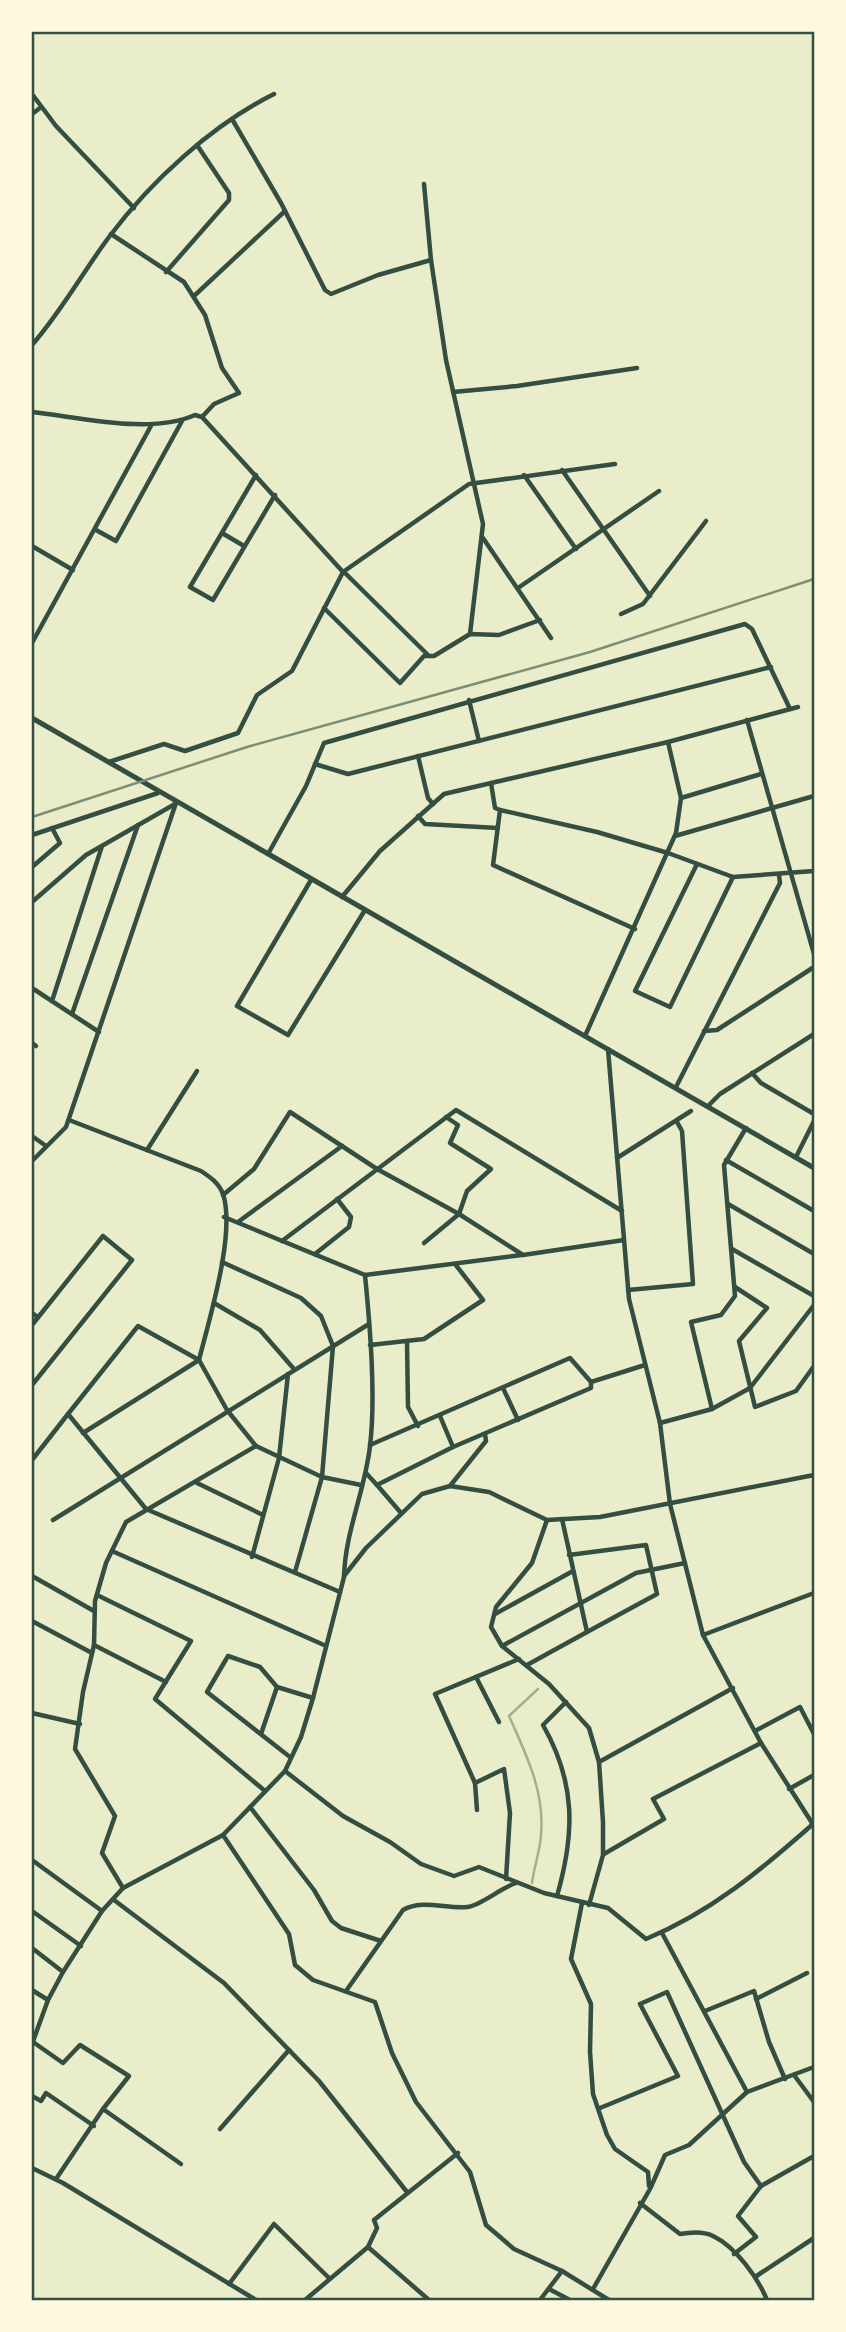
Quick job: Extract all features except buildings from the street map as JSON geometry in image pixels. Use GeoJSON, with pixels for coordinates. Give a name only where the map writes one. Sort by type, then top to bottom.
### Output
{"type":"FeatureCollection","features":[{"type":"Feature","properties":{"kind":"street"},"geometry":{"type":"LineString","coordinates":[[32,93],[40,108],[134,208]]}},
{"type":"Feature","properties":{"kind":"street"},"geometry":{"type":"LineString","coordinates":[[32,345],[111,234],[134,208],[197,145],[231,119],[274,94]]}},
{"type":"Feature","properties":{"kind":"street"},"geometry":{"type":"LineString","coordinates":[[32,114],[40,108]]}},
{"type":"Feature","properties":{"kind":"street"},"geometry":{"type":"LineString","coordinates":[[231,119],[285,211],[325,290],[331,294],[378,275],[431,260]]}},
{"type":"Feature","properties":{"kind":"street"},"geometry":{"type":"LineString","coordinates":[[166,272],[229,200],[229,193],[197,145]]}},
{"type":"Feature","properties":{"kind":"street"},"geometry":{"type":"LineString","coordinates":[[424,184],[431,260],[453,392],[475,482],[483,538],[470,634]]}},
{"type":"Feature","properties":{"kind":"street"},"geometry":{"type":"LineString","coordinates":[[194,296],[285,211]]}},
{"type":"Feature","properties":{"kind":"street"},"geometry":{"type":"LineString","coordinates":[[111,234],[184,282],[210,328],[222,368],[239,393],[214,404],[202,417]]}},
{"type":"Feature","properties":{"kind":"street"},"geometry":{"type":"LineString","coordinates":[[32,332],[42,331]]}},
{"type":"Feature","properties":{"kind":"street"},"geometry":{"type":"LineString","coordinates":[[453,392],[517,387],[637,368]]}},
{"type":"Feature","properties":{"kind":"street"},"geometry":{"type":"LineString","coordinates":[[32,412],[152,424],[182,421],[195,415],[202,417],[344,572],[429,656]]}},
{"type":"Feature","properties":{"kind":"street"},"geometry":{"type":"LineString","coordinates":[[96,530],[116,541],[182,421]]}},
{"type":"Feature","properties":{"kind":"street"},"geometry":{"type":"LineString","coordinates":[[32,643],[152,424]]}},
{"type":"Feature","properties":{"kind":"street"},"geometry":{"type":"LineString","coordinates":[[109,762],[164,744],[185,751],[238,733],[257,695],[292,671],[344,572],[475,482],[615,464]]}},
{"type":"Feature","properties":{"kind":"street"},"geometry":{"type":"LineString","coordinates":[[562,470],[650,596]]}},
{"type":"Feature","properties":{"kind":"street"},"geometry":{"type":"LineString","coordinates":[[256,475],[190,587],[213,600],[275,495]]}},
{"type":"Feature","properties":{"kind":"street"},"geometry":{"type":"LineString","coordinates":[[524,475],[576,549]]}},
{"type":"Feature","properties":{"kind":"street"},"geometry":{"type":"LineString","coordinates":[[518,588],[659,491]]}},
{"type":"Feature","properties":{"kind":"street"},"geometry":{"type":"LineString","coordinates":[[621,614],[643,604],[706,521]]}},
{"type":"Feature","properties":{"kind":"street"},"geometry":{"type":"LineString","coordinates":[[222,533],[244,546]]}},
{"type":"Feature","properties":{"kind":"street"},"geometry":{"type":"LineString","coordinates":[[483,538],[551,638]]}},
{"type":"Feature","properties":{"kind":"street"},"geometry":{"type":"LineString","coordinates":[[32,546],[72,569]]}},
{"type":"Feature","properties":{"kind":"street"},"geometry":{"type":"LineString","coordinates":[[324,608],[400,683],[425,656],[470,634],[499,635],[540,621]]}},
{"type":"Feature","properties":{"kind":"street"},"geometry":{"type":"LineString","coordinates":[[268,855],[324,743],[469,700],[745,624],[752,629],[790,709]]}},
{"type":"Feature","properties":{"kind":"street"},"geometry":{"type":"LineString","coordinates":[[315,764],[348,774],[771,667]]}},
{"type":"Feature","properties":{"kind":"street"},"geometry":{"type":"LineString","coordinates":[[469,700],[479,741]]}},
{"type":"Feature","properties":{"kind":"street"},"geometry":{"type":"LineString","coordinates":[[342,897],[380,851],[444,794],[668,742],[798,707]]}},
{"type":"Feature","properties":{"kind":"street"},"geometry":{"type":"LineString","coordinates":[[32,718],[158,793],[709,1105],[814,1168]]}},
{"type":"Feature","properties":{"kind":"street"},"geometry":{"type":"LineString","coordinates":[[747,720],[814,954]]}},
{"type":"Feature","properties":{"kind":"street"},"geometry":{"type":"LineString","coordinates":[[585,1035],[635,929],[674,837],[681,798],[668,742]]}},
{"type":"Feature","properties":{"kind":"street"},"geometry":{"type":"LineString","coordinates":[[418,756],[428,798],[433,804]]}},
{"type":"Feature","properties":{"kind":"street"},"geometry":{"type":"LineString","coordinates":[[681,798],[761,774]]}},
{"type":"Feature","properties":{"kind":"street"},"geometry":{"type":"LineString","coordinates":[[491,783],[495,808],[500,810],[562,823],[668,853],[733,877],[814,871]]}},
{"type":"Feature","properties":{"kind":"street"},"geometry":{"type":"LineString","coordinates":[[32,835],[158,793]]}},
{"type":"Feature","properties":{"kind":"street"},"geometry":{"type":"LineString","coordinates":[[674,837],[814,796]]}},
{"type":"Feature","properties":{"kind":"street"},"geometry":{"type":"LineString","coordinates":[[32,902],[86,855],[176,803]]}},
{"type":"Feature","properties":{"kind":"street"},"geometry":{"type":"LineString","coordinates":[[32,1161],[66,1127],[176,803]]}},
{"type":"Feature","properties":{"kind":"street"},"geometry":{"type":"LineString","coordinates":[[500,810],[493,865],[635,929]]}},
{"type":"Feature","properties":{"kind":"street"},"geometry":{"type":"LineString","coordinates":[[418,816],[425,824],[498,828]]}},
{"type":"Feature","properties":{"kind":"street"},"geometry":{"type":"LineString","coordinates":[[72,1014],[138,825]]}},
{"type":"Feature","properties":{"kind":"street"},"geometry":{"type":"LineString","coordinates":[[32,867],[60,843],[52,828]]}},
{"type":"Feature","properties":{"kind":"street"},"geometry":{"type":"LineString","coordinates":[[52,1001],[103,845]]}},
{"type":"Feature","properties":{"kind":"street"},"geometry":{"type":"LineString","coordinates":[[697,864],[635,991],[670,1007],[733,877]]}},
{"type":"Feature","properties":{"kind":"street"},"geometry":{"type":"LineString","coordinates":[[676,1087],[780,883],[779,875]]}},
{"type":"Feature","properties":{"kind":"street"},"geometry":{"type":"LineString","coordinates":[[311,880],[237,1006],[288,1035],[365,910]]}},
{"type":"Feature","properties":{"kind":"street"},"geometry":{"type":"LineString","coordinates":[[704,1031],[717,1030],[814,967]]}},
{"type":"Feature","properties":{"kind":"street"},"geometry":{"type":"LineString","coordinates":[[32,998],[34,990],[99,1032]]}},
{"type":"Feature","properties":{"kind":"street"},"geometry":{"type":"LineString","coordinates":[[709,1105],[720,1094],[814,1034]]}},
{"type":"Feature","properties":{"kind":"street"},"geometry":{"type":"LineString","coordinates":[[285,1772],[343,1816],[421,1864],[454,1876],[479,1867],[516,1883],[608,1908],[646,1939],[719,1902],[748,1882],[814,1825],[761,1743],[703,1635],[670,1504],[660,1423],[628,1290],[607,1048]]}},
{"type":"Feature","properties":{"kind":"street"},"geometry":{"type":"LineString","coordinates":[[147,1150],[197,1071]]}},
{"type":"Feature","properties":{"kind":"street"},"geometry":{"type":"LineString","coordinates":[[752,1073],[761,1083],[814,1114]]}},
{"type":"Feature","properties":{"kind":"street"},"geometry":{"type":"LineString","coordinates":[[282,1241],[456,1110],[622,1211]]}},
{"type":"Feature","properties":{"kind":"street"},"geometry":{"type":"LineString","coordinates":[[617,1158],[691,1111]]}},
{"type":"Feature","properties":{"kind":"street"},"geometry":{"type":"LineString","coordinates":[[223,1195],[254,1169],[290,1112],[377,1169],[459,1214],[523,1255]]}},
{"type":"Feature","properties":{"kind":"street"},"geometry":{"type":"LineString","coordinates":[[424,1243],[459,1214],[467,1191],[491,1169],[450,1143],[458,1125],[446,1117]]}},
{"type":"Feature","properties":{"kind":"street"},"geometry":{"type":"LineString","coordinates":[[69,1119],[201,1171],[215,1181],[223,1195],[225,1217],[222,1262],[199,1360],[83,1433]]}},
{"type":"Feature","properties":{"kind":"street"},"geometry":{"type":"LineString","coordinates":[[796,1157],[814,1121]]}},
{"type":"Feature","properties":{"kind":"street"},"geometry":{"type":"LineString","coordinates":[[628,1290],[693,1284],[682,1131],[677,1122]]}},
{"type":"Feature","properties":{"kind":"street"},"geometry":{"type":"LineString","coordinates":[[712,1409],[691,1322],[721,1315],[736,1296],[724,1165],[746,1128]]}},
{"type":"Feature","properties":{"kind":"street"},"geometry":{"type":"LineString","coordinates":[[32,1136],[46,1146]]}},
{"type":"Feature","properties":{"kind":"street"},"geometry":{"type":"LineString","coordinates":[[237,1222],[342,1146]]}},
{"type":"Feature","properties":{"kind":"street"},"geometry":{"type":"LineString","coordinates":[[726,1160],[814,1211]]}},
{"type":"Feature","properties":{"kind":"street"},"geometry":{"type":"LineString","coordinates":[[314,1254],[349,1227],[351,1217],[337,1199]]}},
{"type":"Feature","properties":{"kind":"street"},"geometry":{"type":"LineString","coordinates":[[727,1204],[814,1254]]}},
{"type":"Feature","properties":{"kind":"street"},"geometry":{"type":"LineString","coordinates":[[225,1217],[365,1275],[624,1240]]}},
{"type":"Feature","properties":{"kind":"street"},"geometry":{"type":"LineString","coordinates":[[32,1325],[103,1236],[132,1260],[32,1385]]}},
{"type":"Feature","properties":{"kind":"street"},"geometry":{"type":"LineString","coordinates":[[731,1248],[814,1296]]}},
{"type":"Feature","properties":{"kind":"street"},"geometry":{"type":"LineString","coordinates":[[222,1262],[300,1298],[321,1316],[333,1346],[322,1477],[295,1572]]}},
{"type":"Feature","properties":{"kind":"street"},"geometry":{"type":"LineString","coordinates":[[370,1345],[424,1339],[483,1300],[455,1264]]}},
{"type":"Feature","properties":{"kind":"street"},"geometry":{"type":"LineString","coordinates":[[55,2179],[129,2076],[80,2045],[63,2063],[32,2043],[48,2000],[102,1911],[123,1888],[223,1835],[285,1772],[300,1737],[313,1698],[324,1645],[344,1577],[345,1552],[370,1445],[370,1345],[365,1275]]}},
{"type":"Feature","properties":{"kind":"street"},"geometry":{"type":"LineString","coordinates":[[735,1287],[768,1308],[739,1341],[755,1407],[796,1391],[814,1366]]}},
{"type":"Feature","properties":{"kind":"street"},"geometry":{"type":"LineString","coordinates":[[214,1303],[260,1330],[294,1369]]}},
{"type":"Feature","properties":{"kind":"street"},"geometry":{"type":"LineString","coordinates":[[660,1423],[712,1409],[750,1388],[814,1306]]}},
{"type":"Feature","properties":{"kind":"street"},"geometry":{"type":"LineString","coordinates":[[32,1313],[38,1317]]}},
{"type":"Feature","properties":{"kind":"street"},"geometry":{"type":"LineString","coordinates":[[53,1520],[369,1324]]}},
{"type":"Feature","properties":{"kind":"street"},"geometry":{"type":"LineString","coordinates":[[32,1460],[138,1326],[199,1360],[227,1410],[256,1446],[322,1477],[361,1485]]}},
{"type":"Feature","properties":{"kind":"street"},"geometry":{"type":"LineString","coordinates":[[407,1341],[408,1406],[418,1426]]}},
{"type":"Feature","properties":{"kind":"street"},"geometry":{"type":"LineString","coordinates":[[370,1445],[570,1358],[591,1382],[591,1388],[453,1447],[377,1485]]}},
{"type":"Feature","properties":{"kind":"street"},"geometry":{"type":"LineString","coordinates":[[591,1382],[645,1365]]}},
{"type":"Feature","properties":{"kind":"street"},"geometry":{"type":"LineString","coordinates":[[252,1557],[279,1458],[289,1373]]}},
{"type":"Feature","properties":{"kind":"street"},"geometry":{"type":"LineString","coordinates":[[503,1388],[518,1420]]}},
{"type":"Feature","properties":{"kind":"street"},"geometry":{"type":"LineString","coordinates":[[68,1414],[146,1509],[252,1557],[340,1592]]}},
{"type":"Feature","properties":{"kind":"street"},"geometry":{"type":"LineString","coordinates":[[440,1416],[453,1447]]}},
{"type":"Feature","properties":{"kind":"street"},"geometry":{"type":"LineString","coordinates":[[450,1486],[486,1441],[485,1434]]}},
{"type":"Feature","properties":{"kind":"street"},"geometry":{"type":"LineString","coordinates":[[123,1888],[102,1853],[115,1816],[75,1749],[94,1645],[97,1595],[112,1551],[126,1522],[256,1446]]}},
{"type":"Feature","properties":{"kind":"street"},"geometry":{"type":"LineString","coordinates":[[365,1472],[401,1513]]}},
{"type":"Feature","properties":{"kind":"street"},"geometry":{"type":"LineString","coordinates":[[344,1577],[366,1548],[422,1494],[450,1486],[489,1492],[547,1520],[600,1517],[814,1475]]}},
{"type":"Feature","properties":{"kind":"street"},"geometry":{"type":"LineString","coordinates":[[196,1483],[263,1515]]}},
{"type":"Feature","properties":{"kind":"street"},"geometry":{"type":"LineString","coordinates":[[562,1519],[587,1632]]}},
{"type":"Feature","properties":{"kind":"street"},"geometry":{"type":"LineString","coordinates":[[547,1520],[532,1563],[496,1607],[491,1627],[502,1646],[527,1665],[589,1728],[600,1762],[603,1855],[589,1905]]}},
{"type":"Feature","properties":{"kind":"street"},"geometry":{"type":"LineString","coordinates":[[527,1665],[657,1594],[646,1545],[569,1555]]}},
{"type":"Feature","properties":{"kind":"street"},"geometry":{"type":"LineString","coordinates":[[112,1551],[324,1645]]}},
{"type":"Feature","properties":{"kind":"street"},"geometry":{"type":"LineString","coordinates":[[502,1646],[636,1573],[685,1563]]}},
{"type":"Feature","properties":{"kind":"street"},"geometry":{"type":"LineString","coordinates":[[495,1614],[573,1571]]}},
{"type":"Feature","properties":{"kind":"street"},"geometry":{"type":"LineString","coordinates":[[32,1576],[95,1612]]}},
{"type":"Feature","properties":{"kind":"street"},"geometry":{"type":"LineString","coordinates":[[703,1635],[814,1593]]}},
{"type":"Feature","properties":{"kind":"street"},"geometry":{"type":"LineString","coordinates":[[97,1595],[191,1641],[155,1699],[265,1791]]}},
{"type":"Feature","properties":{"kind":"street"},"geometry":{"type":"LineString","coordinates":[[32,1621],[92,1653]]}},
{"type":"Feature","properties":{"kind":"street"},"geometry":{"type":"LineString","coordinates":[[94,1645],[166,1682]]}},
{"type":"Feature","properties":{"kind":"street"},"geometry":{"type":"LineString","coordinates":[[290,1757],[207,1692],[228,1656],[260,1667],[277,1688],[313,1698]]}},
{"type":"Feature","properties":{"kind":"street"},"geometry":{"type":"LineString","coordinates":[[477,1810],[475,1783],[435,1694],[519,1659]]}},
{"type":"Feature","properties":{"kind":"street"},"geometry":{"type":"LineString","coordinates":[[476,1677],[499,1722]]}},
{"type":"Feature","properties":{"kind":"street"},"geometry":{"type":"LineString","coordinates":[[261,1734],[277,1688]]}},
{"type":"Feature","properties":{"kind":"street"},"geometry":{"type":"LineString","coordinates":[[600,1762],[733,1688]]}},
{"type":"Feature","properties":{"kind":"street"},"geometry":{"type":"LineString","coordinates":[[557,1896],[569,1855],[567,1782],[559,1754],[543,1725],[566,1702]]}},
{"type":"Feature","properties":{"kind":"street"},"geometry":{"type":"LineString","coordinates":[[755,1731],[800,1707],[814,1734]]}},
{"type":"Feature","properties":{"kind":"street"},"geometry":{"type":"LineString","coordinates":[[32,1713],[80,1724]]}},
{"type":"Feature","properties":{"kind":"street"},"geometry":{"type":"LineString","coordinates":[[603,1855],[664,1819],[653,1800],[761,1743]]}},
{"type":"Feature","properties":{"kind":"street"},"geometry":{"type":"LineString","coordinates":[[475,1783],[504,1769],[510,1813],[506,1878]]}},
{"type":"Feature","properties":{"kind":"street"},"geometry":{"type":"LineString","coordinates":[[789,1788],[814,1775]]}},
{"type":"Feature","properties":{"kind":"street"},"geometry":{"type":"LineString","coordinates":[[250,1807],[314,1890],[332,1921],[341,1928],[381,1941]]}},
{"type":"Feature","properties":{"kind":"street"},"geometry":{"type":"LineString","coordinates":[[223,1835],[289,1934],[295,1965],[313,1980],[376,2002],[392,2053],[416,2102],[458,2153],[470,2172],[486,2225],[514,2249],[562,2271],[610,2301]]}},
{"type":"Feature","properties":{"kind":"street"},"geometry":{"type":"LineString","coordinates":[[32,1860],[102,1911]]}},
{"type":"Feature","properties":{"kind":"street"},"geometry":{"type":"LineString","coordinates":[[346,1991],[403,1910],[412,1905],[470,1907],[484,1901],[497,1889],[516,1883]]}},
{"type":"Feature","properties":{"kind":"street"},"geometry":{"type":"LineString","coordinates":[[114,1900],[225,1983],[358,2127],[407,2192]]}},
{"type":"Feature","properties":{"kind":"street"},"geometry":{"type":"LineString","coordinates":[[582,1903],[570,1959],[591,2004],[591,2081],[607,2136],[615,2149],[648,2172],[650,2189]]}},
{"type":"Feature","properties":{"kind":"street"},"geometry":{"type":"LineString","coordinates":[[32,1911],[81,1946]]}},
{"type":"Feature","properties":{"kind":"street"},"geometry":{"type":"LineString","coordinates":[[662,1933],[747,2092]]}},
{"type":"Feature","properties":{"kind":"street"},"geometry":{"type":"LineString","coordinates":[[32,1948],[64,1972]]}},
{"type":"Feature","properties":{"kind":"street"},"geometry":{"type":"LineString","coordinates":[[756,1999],[807,1973]]}},
{"type":"Feature","properties":{"kind":"street"},"geometry":{"type":"LineString","coordinates":[[32,1990],[48,2000]]}},
{"type":"Feature","properties":{"kind":"street"},"geometry":{"type":"LineString","coordinates":[[705,2011],[754,1991],[769,2042],[785,2079]]}},
{"type":"Feature","properties":{"kind":"street"},"geometry":{"type":"LineString","coordinates":[[600,2108],[678,2076],[640,2004],[667,1992],[744,2162],[761,2186]]}},
{"type":"Feature","properties":{"kind":"street"},"geometry":{"type":"LineString","coordinates":[[220,2129],[289,2050]]}},
{"type":"Feature","properties":{"kind":"street"},"geometry":{"type":"LineString","coordinates":[[593,2289],[650,2189],[665,2155],[689,2145],[747,2092],[814,2067]]}},
{"type":"Feature","properties":{"kind":"street"},"geometry":{"type":"LineString","coordinates":[[794,2075],[814,2102]]}},
{"type":"Feature","properties":{"kind":"street"},"geometry":{"type":"LineString","coordinates":[[32,2096],[41,2101],[46,2093],[94,2126]]}},
{"type":"Feature","properties":{"kind":"street"},"geometry":{"type":"LineString","coordinates":[[103,2109],[181,2164]]}},
{"type":"Feature","properties":{"kind":"street"},"geometry":{"type":"LineString","coordinates":[[305,2301],[330,2278],[351,2265],[368,2247],[377,2228],[374,2220],[458,2153]]}},
{"type":"Feature","properties":{"kind":"street"},"geometry":{"type":"LineString","coordinates":[[733,2254],[755,2237],[738,2216],[761,2186],[814,2156]]}},
{"type":"Feature","properties":{"kind":"street"},"geometry":{"type":"LineString","coordinates":[[32,2168],[55,2179],[256,2301]]}},
{"type":"Feature","properties":{"kind":"street"},"geometry":{"type":"LineString","coordinates":[[640,2203],[680,2234],[696,2232],[714,2237],[755,2277],[767,2301]]}},
{"type":"Feature","properties":{"kind":"street"},"geometry":{"type":"LineString","coordinates":[[229,2284],[274,2224],[330,2278]]}},
{"type":"Feature","properties":{"kind":"street"},"geometry":{"type":"LineString","coordinates":[[755,2277],[814,2238]]}},
{"type":"Feature","properties":{"kind":"street"},"geometry":{"type":"LineString","coordinates":[[368,2247],[429,2301]]}},
{"type":"Feature","properties":{"kind":"street"},"geometry":{"type":"LineString","coordinates":[[540,2301],[562,2271]]}},
{"type":"Feature","properties":{"kind":"street"},"geometry":{"type":"LineString","coordinates":[[549,2288],[570,2301]]}},
{"type":"Feature","properties":{"kind":"waterway"},"geometry":{"type":"LineString","coordinates":[[532,1883],[540,1841],[540,1804],[533,1774],[509,1716],[538,1689]]}},
{"type":"Feature","properties":{"kind":"railway"},"geometry":{"type":"LineString","coordinates":[[32,817],[247,747],[590,652],[814,579]]}}]}
